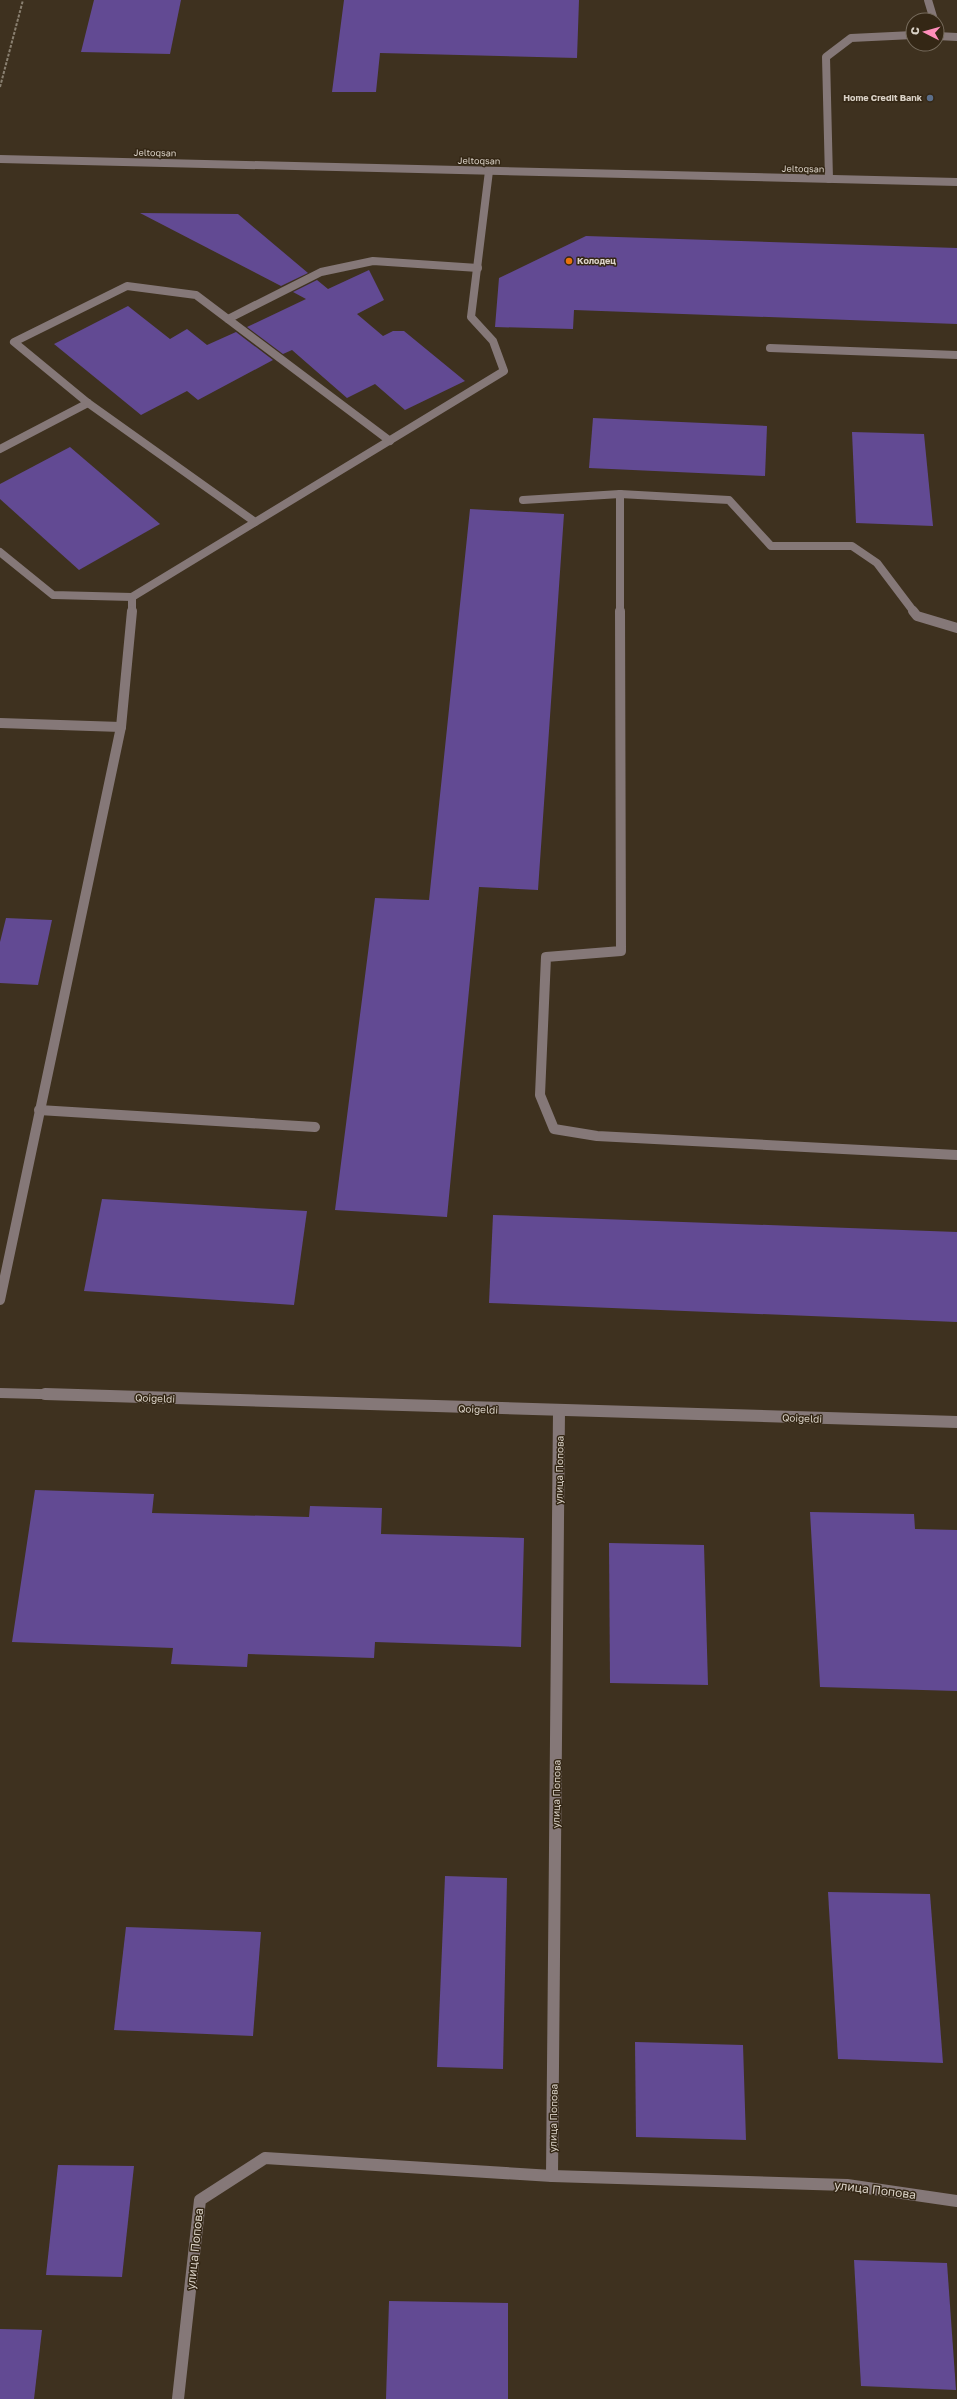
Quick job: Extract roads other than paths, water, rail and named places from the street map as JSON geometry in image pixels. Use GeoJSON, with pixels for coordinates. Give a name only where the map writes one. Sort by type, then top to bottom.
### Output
{"type":"FeatureCollection","features":[{"type":"Feature","properties":{"kind":"street"},"geometry":{"type":"LineString","coordinates":[[928,0],[932,12]]}},
{"type":"Feature","properties":{"kind":"street"},"geometry":{"type":"LineString","coordinates":[[829,179],[826,57],[851,38],[905,35]]}},
{"type":"Feature","properties":{"kind":"street"},"geometry":{"type":"LineString","coordinates":[[945,36],[957,37]]}},
{"type":"Feature","properties":{"kind":"street","name":"Jeltoqsan"},"geometry":{"type":"LineString","coordinates":[[0,159],[957,182]]}},
{"type":"Feature","properties":{"kind":"street"},"geometry":{"type":"LineString","coordinates":[[0,552],[53,595],[132,597],[504,371],[494,341],[471,317],[489,171]]}},
{"type":"Feature","properties":{"kind":"street"},"geometry":{"type":"LineString","coordinates":[[228,319],[321,272],[343,267],[373,261],[478,268]]}},
{"type":"Feature","properties":{"kind":"street"},"geometry":{"type":"LineString","coordinates":[[255,522],[88,403],[14,342],[127,286],[196,295],[390,441]]}},
{"type":"Feature","properties":{"kind":"street"},"geometry":{"type":"LineString","coordinates":[[770,348],[957,355]]}},
{"type":"Feature","properties":{"kind":"street"},"geometry":{"type":"LineString","coordinates":[[0,449],[88,403]]}},
{"type":"Feature","properties":{"kind":"street"},"geometry":{"type":"LineString","coordinates":[[620,494],[621,951],[546,957],[540,1095],[554,1129],[597,1136],[957,1155]]}},
{"type":"Feature","properties":{"kind":"street"},"geometry":{"type":"LineString","coordinates":[[523,500],[620,494],[729,500],[771,546],[852,546],[877,563],[917,616],[957,628]]}},
{"type":"Feature","properties":{"kind":"street"},"geometry":{"type":"LineString","coordinates":[[0,1300],[121,727],[131,634],[132,597]]}},
{"type":"Feature","properties":{"kind":"street"},"geometry":{"type":"LineString","coordinates":[[0,723],[121,727]]}},
{"type":"Feature","properties":{"kind":"street"},"geometry":{"type":"LineString","coordinates":[[39,1110],[315,1127]]}},
{"type":"Feature","properties":{"kind":"street","name":"Qoigeldi"},"geometry":{"type":"LineString","coordinates":[[0,1393],[957,1422]]}},
{"type":"Feature","properties":{"kind":"street","name":"улица Попова"},"geometry":{"type":"LineString","coordinates":[[552,2176],[559,1411]]}},
{"type":"Feature","properties":{"kind":"street","name":"улица Попова"},"geometry":{"type":"LineString","coordinates":[[178,2399],[200,2200],[264,2158],[552,2176],[848,2185],[957,2201]]}},
{"type":"Feature","properties":{"kind":"place","name":"Home Credit Bank"},"geometry":{"type":"Point","coordinates":[930,98]}},
{"type":"Feature","properties":{"kind":"place","name":"Колодец"},"geometry":{"type":"Point","coordinates":[569,261]}}]}
